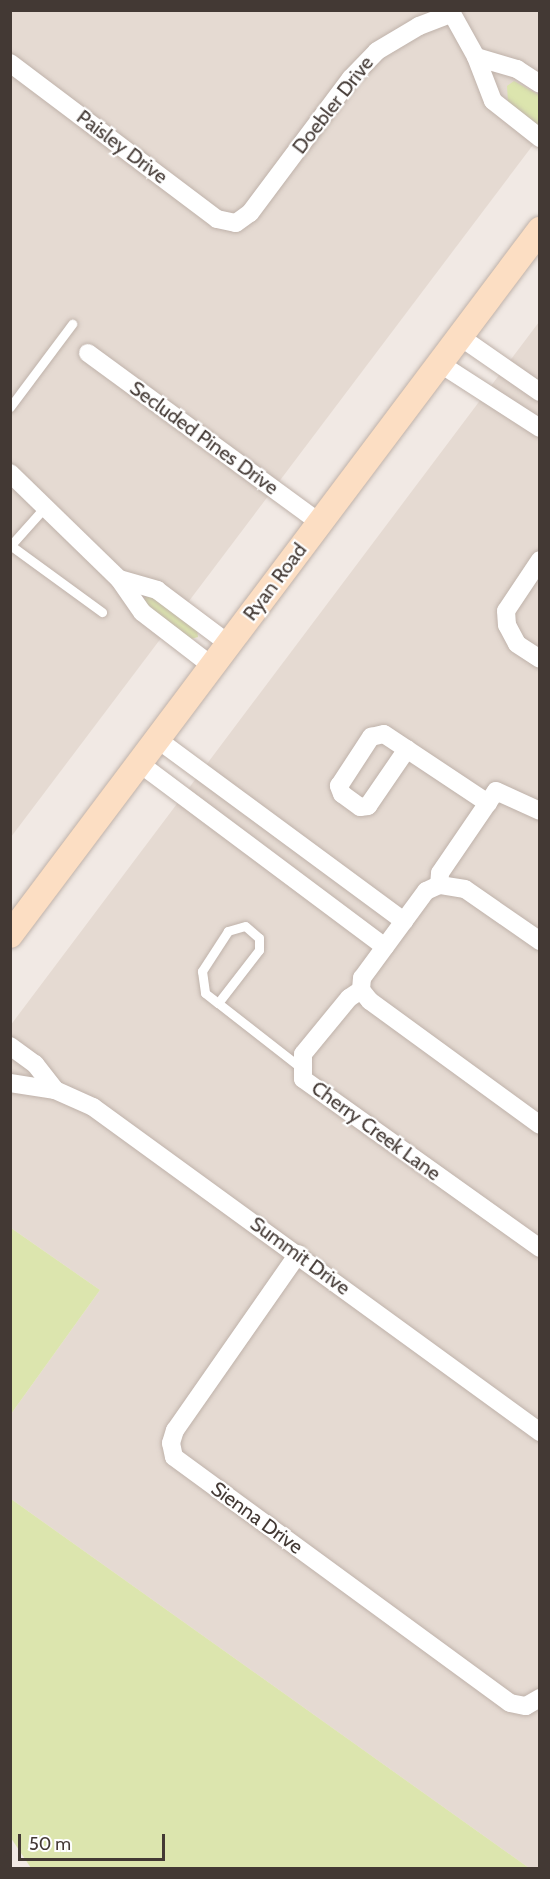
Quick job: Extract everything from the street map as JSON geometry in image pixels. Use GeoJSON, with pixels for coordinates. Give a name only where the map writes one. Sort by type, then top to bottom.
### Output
{"type":"FeatureCollection","features":[{"type":"Feature","properties":{"kind":"main road","name":"Ryan Road"},"geometry":{"type":"LineString","coordinates":[[10,935],[540,230]]}},
{"type":"Feature","properties":{"kind":"street"},"geometry":{"type":"LineString","coordinates":[[451,12],[476,57],[493,101],[540,138]]}},
{"type":"Feature","properties":{"kind":"street","name":"Doebler Drive"},"geometry":{"type":"LineString","coordinates":[[236,223],[250,213],[351,78],[377,51],[419,26],[451,12]]}},
{"type":"Feature","properties":{"kind":"street"},"geometry":{"type":"LineString","coordinates":[[476,57],[517,69],[540,84]]}},
{"type":"Feature","properties":{"kind":"street","name":"Paisley Drive"},"geometry":{"type":"LineString","coordinates":[[10,63],[217,219],[236,223]]}},
{"type":"Feature","properties":{"kind":"street"},"geometry":{"type":"LineString","coordinates":[[459,336],[540,392]]}},
{"type":"Feature","properties":{"kind":"street","name":"Secluded Pines Drive"},"geometry":{"type":"LineString","coordinates":[[88,353],[320,523]]}},
{"type":"Feature","properties":{"kind":"street"},"geometry":{"type":"LineString","coordinates":[[439,363],[540,428]]}},
{"type":"Feature","properties":{"kind":"street"},"geometry":{"type":"LineString","coordinates":[[10,473],[119,579],[142,612],[212,666]]}},
{"type":"Feature","properties":{"kind":"street"},"geometry":{"type":"LineString","coordinates":[[540,560],[507,610],[507,625],[517,644],[540,660]]}},
{"type":"Feature","properties":{"kind":"street"},"geometry":{"type":"LineString","coordinates":[[119,579],[158,590],[229,644]]}},
{"type":"Feature","properties":{"kind":"street"},"geometry":{"type":"LineString","coordinates":[[157,739],[404,921]]}},
{"type":"Feature","properties":{"kind":"street"},"geometry":{"type":"LineString","coordinates":[[407,749],[488,803],[496,791],[540,811]]}},
{"type":"Feature","properties":{"kind":"street"},"geometry":{"type":"LineString","coordinates":[[139,763],[385,947]]}},
{"type":"Feature","properties":{"kind":"street","name":"Cherry Creek Lane"},"geometry":{"type":"LineString","coordinates":[[488,803],[440,873],[439,885],[426,891],[362,978],[361,990],[349,998],[303,1054],[300,1067],[303,1078],[540,1248]]}},
{"type":"Feature","properties":{"kind":"street"},"geometry":{"type":"LineString","coordinates":[[439,885],[465,889],[540,941]]}},
{"type":"Feature","properties":{"kind":"street"},"geometry":{"type":"LineString","coordinates":[[361,990],[370,1001],[540,1125]]}},
{"type":"Feature","properties":{"kind":"street","name":"Summit Drive"},"geometry":{"type":"LineString","coordinates":[[10,1046],[35,1064],[55,1090]]}},
{"type":"Feature","properties":{"kind":"street","name":"Summit Drive"},"geometry":{"type":"LineString","coordinates":[[10,1083],[55,1090],[93,1107],[540,1432]]}},
{"type":"Feature","properties":{"kind":"street","name":"Sienna Drive"},"geometry":{"type":"LineString","coordinates":[[298,1254],[175,1430],[171,1443],[174,1457],[510,1703],[525,1706],[540,1698]]}},
{"type":"Feature","properties":{"kind":"lane"},"geometry":{"type":"LineString","coordinates":[[10,407],[72,324]]}},
{"type":"Feature","properties":{"kind":"lane"},"geometry":{"type":"LineString","coordinates":[[44,508],[11,545],[102,612]]}},
{"type":"Feature","properties":{"kind":"lane"},"geometry":{"type":"LineString","coordinates":[[218,1003],[259,950],[258,938],[245,926],[228,931],[202,972],[205,993],[300,1067]]}},
{"type":"Feature","properties":{"kind":"shaded area"},"geometry":{"type":"Polygon","coordinates":[[[11,11],[539,11],[539,137],[11,837],[11,11]]]}},
{"type":"Feature","properties":{"kind":"shaded area"},"geometry":{"type":"Polygon","coordinates":[[[539,322],[539,1868],[529,1868],[11,1499],[11,1414],[100,1290],[11,1228],[10,1026],[539,322]]]}},
{"type":"Feature","properties":{"kind":"green space"},"geometry":{"type":"Polygon","coordinates":[[[514,81],[539,95],[539,126],[508,102],[507,86],[514,81]]]}},
{"type":"Feature","properties":{"kind":"green space"},"geometry":{"type":"Polygon","coordinates":[[[152,596],[197,630],[198,637],[191,639],[145,605],[145,597],[152,596]]]}},
{"type":"Feature","properties":{"kind":"green space"},"geometry":{"type":"Polygon","coordinates":[[[11,1228],[100,1290],[11,1414],[11,1228]]]}},
{"type":"Feature","properties":{"kind":"green space"},"geometry":{"type":"Polygon","coordinates":[[[11,1499],[529,1868],[31,1868],[11,1838],[11,1499]]]}}]}
